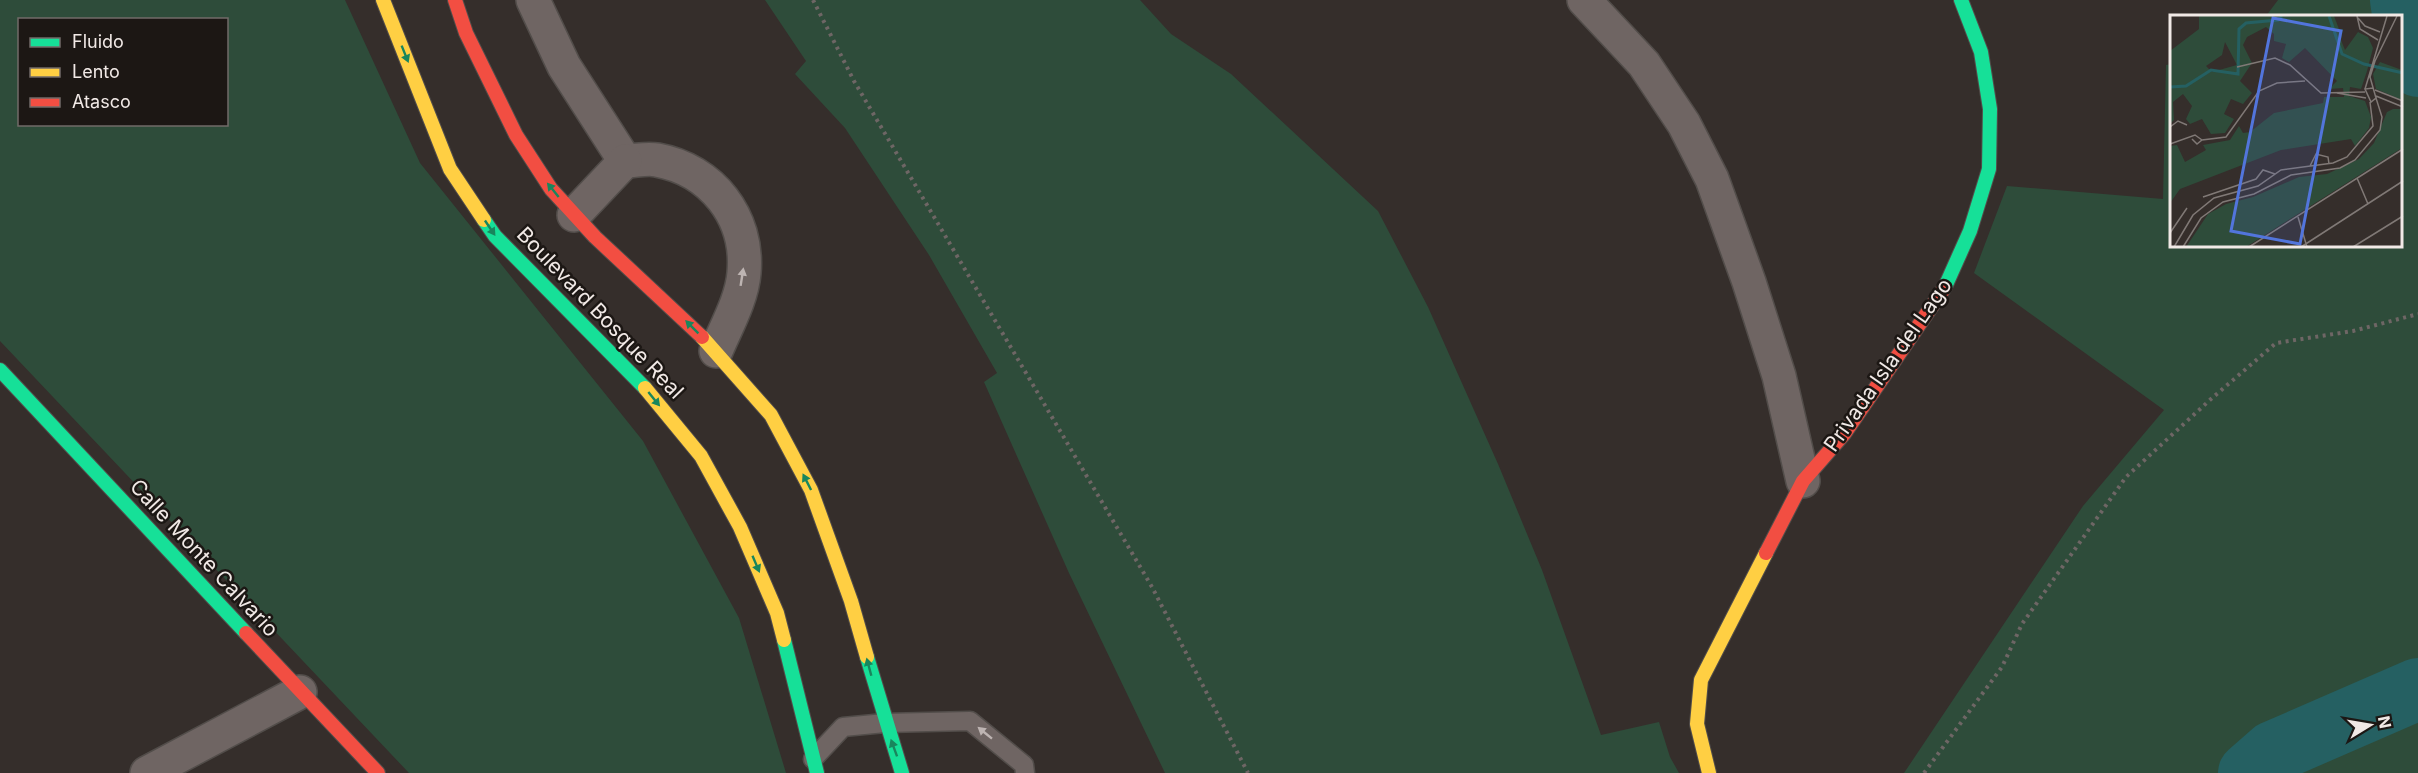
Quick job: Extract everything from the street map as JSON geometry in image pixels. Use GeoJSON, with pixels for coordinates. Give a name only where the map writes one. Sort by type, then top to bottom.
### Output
{"type":"FeatureCollection","features":[{"type":"Feature","properties":{"kind":"street","name":"Boulevard Bosque Real"},"geometry":{"type":"LineString","coordinates":[[383,0],[450,169],[495,236],[640,382],[701,456],[740,528],[777,613],[815,766]]}},
{"type":"Feature","properties":{"kind":"street"},"geometry":{"type":"LineString","coordinates":[[455,0],[466,33],[516,135],[550,189],[574,215],[716,351],[771,415],[811,490],[851,601],[885,723],[902,773]]}},
{"type":"Feature","properties":{"kind":"street"},"geometry":{"type":"LineString","coordinates":[[533,0],[564,66],[625,161]]}},
{"type":"Feature","properties":{"kind":"street","name":"Privada Isla del Lago"},"geometry":{"type":"LineString","coordinates":[[1584,0],[1644,64],[1684,124],[1712,179],[1749,282],[1779,376],[1803,481]]}},
{"type":"Feature","properties":{"kind":"street","name":"Privada Isla del Lago"},"geometry":{"type":"LineString","coordinates":[[1709,773],[1697,724],[1701,680],[1803,481],[1844,434],[1945,288],[1970,231],[1989,169],[1990,109],[1981,52],[1961,0]]}},
{"type":"Feature","properties":{"kind":"street"},"geometry":{"type":"LineString","coordinates":[[574,215],[625,161],[655,159],[683,167],[712,185],[733,211],[742,235],[744,273],[737,300],[716,351]]}},
{"type":"Feature","properties":{"kind":"street","name":"Calle Monte Calvario"},"geometry":{"type":"LineString","coordinates":[[0,369],[378,773]]}},
{"type":"Feature","properties":{"kind":"street"},"geometry":{"type":"LineString","coordinates":[[147,773],[300,692]]}},
{"type":"Feature","properties":{"kind":"lane","name":"Boulevard Bosque Real"},"geometry":{"type":"LineString","coordinates":[[815,766],[843,728],[885,723],[970,721],[1024,765],[1025,773]]}},
{"type":"Feature","properties":{"kind":"path"},"geometry":{"type":"LineString","coordinates":[[813,0],[854,81],[1152,587],[1248,773]]}},
{"type":"Feature","properties":{"kind":"path"},"geometry":{"type":"LineString","coordinates":[[1924,773],[2002,667],[2022,624],[2126,477],[2276,343],[2353,331],[2418,314]]}},
{"type":"Feature","properties":{"kind":"green space"},"geometry":{"type":"Polygon","coordinates":[[[0,0],[345,0],[420,163],[643,441],[739,618],[786,773],[409,773],[0,341],[0,0]]]}},
{"type":"Feature","properties":{"kind":"green space"},"geometry":{"type":"Polygon","coordinates":[[[765,0],[1140,0],[1171,34],[1231,74],[1378,211],[1428,307],[1498,464],[1542,570],[1601,735],[1659,722],[1670,757],[1679,773],[1165,773],[1069,573],[984,382],[997,373],[929,255],[845,128],[795,74],[806,61],[765,0]]]}},
{"type":"Feature","properties":{"kind":"green space"},"geometry":{"type":"Polygon","coordinates":[[[2278,0],[2418,0],[2418,773],[1904,773],[2083,506],[2164,410],[1974,273],[2007,186],[2163,199],[2166,65],[2170,64],[2170,248],[2403,248],[2403,15],[2267,15],[2278,0]]]}},
{"type":"Feature","properties":{"kind":"waterway"},"geometry":{"type":"LineString","coordinates":[[2401,0],[2410,61],[2418,66]]}},
{"type":"Feature","properties":{"kind":"waterway"},"geometry":{"type":"LineString","coordinates":[[2249,773],[2273,752],[2418,689]]}},
{"type":"Feature","properties":{"kind":"traffic: fast"},"geometry":{"type":"LineString","coordinates":[[1945,287],[1970,231],[1989,169],[1990,109],[1981,52],[1961,0]]}},
{"type":"Feature","properties":{"kind":"traffic: fast"},"geometry":{"type":"LineString","coordinates":[[484,220],[495,236],[645,388]]}},
{"type":"Feature","properties":{"kind":"traffic: fast"},"geometry":{"type":"LineString","coordinates":[[0,370],[246,633]]}},
{"type":"Feature","properties":{"kind":"traffic: fast"},"geometry":{"type":"LineString","coordinates":[[784,640],[817,773]]}},
{"type":"Feature","properties":{"kind":"traffic: fast"},"geometry":{"type":"LineString","coordinates":[[867,657],[902,773]]}},
{"type":"Feature","properties":{"kind":"traffic: slow"},"geometry":{"type":"LineString","coordinates":[[383,0],[450,169],[484,220]]}},
{"type":"Feature","properties":{"kind":"traffic: slow"},"geometry":{"type":"LineString","coordinates":[[702,337],[771,415],[811,490],[851,601],[867,657]]}},
{"type":"Feature","properties":{"kind":"traffic: slow"},"geometry":{"type":"LineString","coordinates":[[645,388],[701,456],[740,527],[777,613],[784,640]]}},
{"type":"Feature","properties":{"kind":"traffic: slow"},"geometry":{"type":"LineString","coordinates":[[1709,773],[1697,724],[1701,680],[1766,553]]}},
{"type":"Feature","properties":{"kind":"traffic: jam"},"geometry":{"type":"LineString","coordinates":[[455,0],[466,33],[516,135],[551,189],[595,237],[702,337]]}},
{"type":"Feature","properties":{"kind":"traffic: jam"},"geometry":{"type":"LineString","coordinates":[[1766,553],[1803,481],[1844,434],[1945,287]]}},
{"type":"Feature","properties":{"kind":"traffic: jam"},"geometry":{"type":"LineString","coordinates":[[246,633],[378,773]]}}]}
